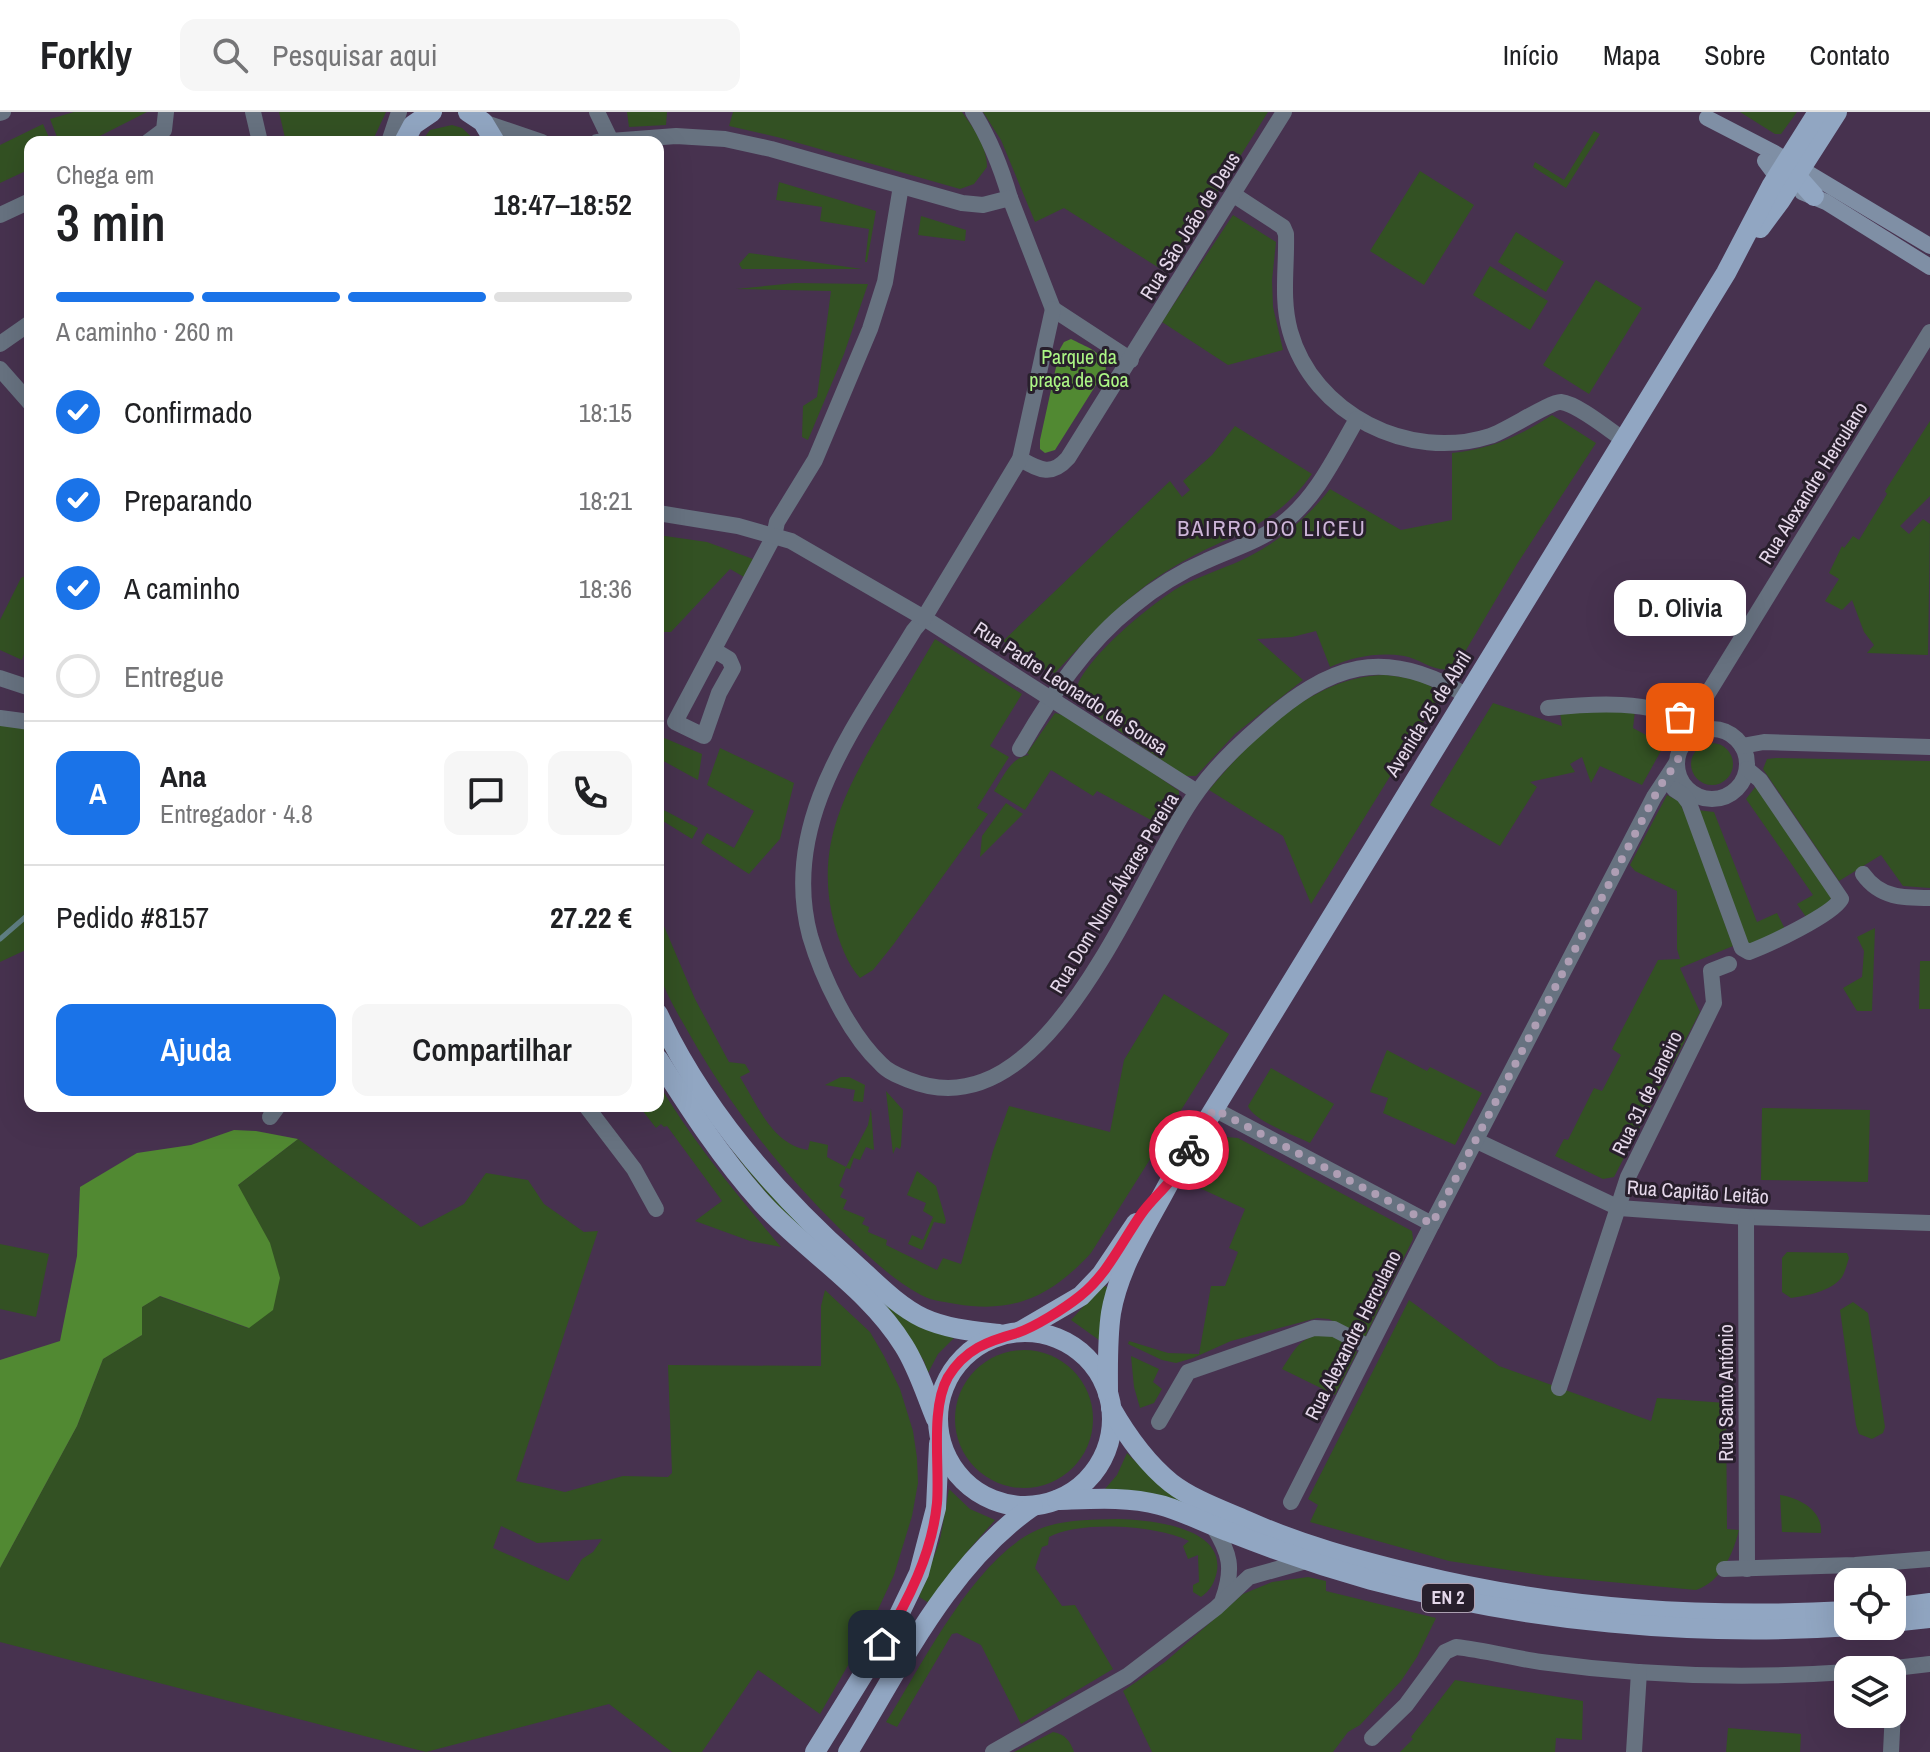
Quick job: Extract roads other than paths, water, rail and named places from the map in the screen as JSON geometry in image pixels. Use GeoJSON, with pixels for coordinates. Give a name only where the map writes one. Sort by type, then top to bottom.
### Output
{"type":"FeatureCollection","features":[{"type":"Feature","properties":{"kind":"main road"},"geometry":{"type":"LineString","coordinates":[[408,128],[432,112]]}},
{"type":"Feature","properties":{"kind":"main road","name":"Avenida 25 de Abril"},"geometry":{"type":"LineString","coordinates":[[1791,172],[1818,112]]}},
{"type":"Feature","properties":{"kind":"main road","name":"Avenida 25 de Abril"},"geometry":{"type":"LineString","coordinates":[[1110,1401],[1108,1344],[1114,1298],[1125,1268],[1170,1181],[1726,273],[1791,172],[1837,112]]}},
{"type":"Feature","properties":{"kind":"main road"},"geometry":{"type":"LineString","coordinates":[[473,115],[490,136]]}},
{"type":"Feature","properties":{"kind":"main road"},"geometry":{"type":"LineString","coordinates":[[1702,115],[1791,172],[1864,226],[1930,267]]}},
{"type":"Feature","properties":{"kind":"main road"},"geometry":{"type":"LineString","coordinates":[[1791,172],[1864,213],[1900,227],[1930,246]]}},
{"type":"Feature","properties":{"kind":"main road"},"geometry":{"type":"LineString","coordinates":[[1864,226],[1895,237],[1930,259]]}},
{"type":"Feature","properties":{"kind":"main road"},"geometry":{"type":"LineString","coordinates":[[664,1027],[691,1072],[750,1157],[816,1230],[885,1292],[921,1317],[956,1329],[1011,1334]]}},
{"type":"Feature","properties":{"kind":"main road"},"geometry":{"type":"LineString","coordinates":[[664,1068],[696,1118],[753,1193],[802,1243],[872,1305],[897,1336],[913,1363],[938,1429]]}},
{"type":"Feature","properties":{"kind":"main road","name":"Avenida 25 de Abril"},"geometry":{"type":"LineString","coordinates":[[1011,1334],[1081,1296],[1101,1275],[1143,1212],[1170,1181]]}},
{"type":"Feature","properties":{"kind":"main road","name":"EN 2"},"geometry":{"type":"LineString","coordinates":[[1011,1334],[1034,1333],[1062,1341],[1086,1357],[1103,1379],[1110,1401],[1131,1441],[1174,1485],[1271,1532],[1345,1557],[1453,1584],[1574,1603],[1722,1614],[1834,1611]]}},
{"type":"Feature","properties":{"kind":"main road"},"geometry":{"type":"LineString","coordinates":[[815,1752],[895,1623],[919,1573],[936,1508],[939,1403],[947,1379],[963,1358],[984,1342],[1011,1334]]}},
{"type":"Feature","properties":{"kind":"main road","name":"EN 2"},"geometry":{"type":"LineString","coordinates":[[1057,1500],[1089,1479],[1103,1458],[1110,1433],[1110,1401]]}},
{"type":"Feature","properties":{"kind":"main road","name":"EN 2"},"geometry":{"type":"LineString","coordinates":[[938,1429],[946,1457],[963,1481],[987,1498],[1015,1506],[1105,1498],[1160,1505],[1306,1561],[1414,1591],[1512,1610],[1574,1618],[1745,1629],[1834,1627]]}},
{"type":"Feature","properties":{"kind":"main road","name":"EN 2"},"geometry":{"type":"LineString","coordinates":[[848,1752],[932,1616],[974,1558],[997,1533],[1033,1506]]}},
{"type":"Feature","properties":{"kind":"main road"},"geometry":{"type":"LineString","coordinates":[[1906,1606],[1930,1603]]}},
{"type":"Feature","properties":{"kind":"main road"},"geometry":{"type":"LineString","coordinates":[[1906,1621],[1930,1618]]}},
{"type":"Feature","properties":{"kind":"street"},"geometry":{"type":"LineString","coordinates":[[156,136],[164,130],[166,112]]}},
{"type":"Feature","properties":{"kind":"street"},"geometry":{"type":"LineString","coordinates":[[253,112],[259,136]]}},
{"type":"Feature","properties":{"kind":"street"},"geometry":{"type":"LineString","coordinates":[[391,136],[399,112]]}},
{"type":"Feature","properties":{"kind":"street"},"geometry":{"type":"LineString","coordinates":[[597,112],[603,136]]}},
{"type":"Feature","properties":{"kind":"street"},"geometry":{"type":"LineString","coordinates":[[973,112],[1001,166],[1010,198],[1053,309],[1131,360]]}},
{"type":"Feature","properties":{"kind":"street","name":"Rua São João de Deus"},"geometry":{"type":"LineString","coordinates":[[1020,459],[1050,472],[1063,464],[1284,112]]}},
{"type":"Feature","properties":{"kind":"street"},"geometry":{"type":"LineString","coordinates":[[473,115],[527,136]]}},
{"type":"Feature","properties":{"kind":"street"},"geometry":{"type":"LineString","coordinates":[[664,137],[725,139],[771,149],[974,205],[1010,198]]}},
{"type":"Feature","properties":{"kind":"street"},"geometry":{"type":"LineString","coordinates":[[714,650],[729,659],[733,668],[719,693],[704,736],[675,722],[774,536],[777,522],[815,460],[870,329],[885,282],[901,186]]}},
{"type":"Feature","properties":{"kind":"street"},"geometry":{"type":"LineString","coordinates":[[1234,195],[1283,227],[1286,234],[1286,312],[1297,350],[1335,402],[1357,419],[1406,439],[1437,444],[1462,443],[1517,425],[1553,403],[1562,402],[1624,440]]}},
{"type":"Feature","properties":{"kind":"street"},"geometry":{"type":"LineString","coordinates":[[0,215],[24,204]]}},
{"type":"Feature","properties":{"kind":"street","name":"Rua Dom Nuno Álvares Pereira"},"geometry":{"type":"LineString","coordinates":[[1053,309],[1020,459],[835,760],[820,791],[803,857],[805,909],[824,974],[843,1013],[882,1065],[929,1087],[961,1086],[996,1074],[1052,1032],[1090,977],[1197,792],[1239,745],[1301,692],[1343,671],[1360,667],[1405,668],[1446,683],[1467,696]]}},
{"type":"Feature","properties":{"kind":"street"},"geometry":{"type":"LineString","coordinates":[[0,344],[24,327]]}},
{"type":"Feature","properties":{"kind":"street","name":"Rua Alexandre Herculano"},"geometry":{"type":"LineString","coordinates":[[1687,740],[1692,722],[1930,332]]}},
{"type":"Feature","properties":{"kind":"street"},"geometry":{"type":"LineString","coordinates":[[0,369],[24,396]]}},
{"type":"Feature","properties":{"kind":"street"},"geometry":{"type":"LineString","coordinates":[[1020,749],[1051,697],[1105,632],[1132,607],[1183,572],[1264,535],[1283,523],[1298,510],[1323,476],[1357,419]]}},
{"type":"Feature","properties":{"kind":"street","name":"Rua Padre Leonardo de Sousa"},"geometry":{"type":"LineString","coordinates":[[664,514],[691,516],[774,536],[809,549],[1051,697],[1197,792]]}},
{"type":"Feature","properties":{"kind":"street"},"geometry":{"type":"LineString","coordinates":[[0,678],[24,686]]}},
{"type":"Feature","properties":{"kind":"street"},"geometry":{"type":"LineString","coordinates":[[1548,708],[1642,705],[1692,722]]}},
{"type":"Feature","properties":{"kind":"street"},"geometry":{"type":"LineString","coordinates":[[0,718],[24,721]]}},
{"type":"Feature","properties":{"kind":"street"},"geometry":{"type":"LineString","coordinates":[[1654,797],[1666,790],[1683,792],[1702,798],[1719,798],[1740,785],[1747,769],[1742,746],[1729,734],[1711,729],[1694,734],[1687,740],[1677,762],[1683,792],[1742,948],[1749,952],[1824,913],[1840,903],[1841,899],[1760,780],[1747,769]]}},
{"type":"Feature","properties":{"kind":"street"},"geometry":{"type":"LineString","coordinates":[[1742,746],[1764,742],[1930,747]]}},
{"type":"Feature","properties":{"kind":"street","name":"Rua Alexandre Herculano"},"geometry":{"type":"LineString","coordinates":[[1291,1502],[1654,797],[1677,762]]}},
{"type":"Feature","properties":{"kind":"street"},"geometry":{"type":"LineString","coordinates":[[1863,874],[1869,883],[1893,897],[1930,898]]}},
{"type":"Feature","properties":{"kind":"street","name":"Rua 31 de Janeiro"},"geometry":{"type":"LineString","coordinates":[[1559,1388],[1628,1177],[1714,1003],[1711,971],[1729,964]]}},
{"type":"Feature","properties":{"kind":"street"},"geometry":{"type":"LineString","coordinates":[[1214,1109],[1432,1224]]}},
{"type":"Feature","properties":{"kind":"street"},"geometry":{"type":"LineString","coordinates":[[591,1112],[634,1169],[656,1209]]}},
{"type":"Feature","properties":{"kind":"street","name":"Rua Capitão Leitão"},"geometry":{"type":"LineString","coordinates":[[1477,1141],[1619,1208],[1746,1217],[1930,1223]]}},
{"type":"Feature","properties":{"kind":"street","name":"Rua Santo António"},"geometry":{"type":"LineString","coordinates":[[1746,1217],[1747,1569]]}},
{"type":"Feature","properties":{"kind":"street"},"geometry":{"type":"LineString","coordinates":[[1159,1422],[1185,1374],[1202,1366],[1314,1328],[1334,1329],[1369,1347]]}},
{"type":"Feature","properties":{"kind":"street"},"geometry":{"type":"LineString","coordinates":[[1213,1526],[1228,1554],[1230,1576],[1221,1603]]}},
{"type":"Feature","properties":{"kind":"street"},"geometry":{"type":"LineString","coordinates":[[1724,1569],[1930,1559]]}},
{"type":"Feature","properties":{"kind":"street"},"geometry":{"type":"LineString","coordinates":[[993,1752],[1127,1676],[1221,1603],[1249,1577],[1306,1561]]}},
{"type":"Feature","properties":{"kind":"street"},"geometry":{"type":"LineString","coordinates":[[1372,1738],[1406,1705],[1435,1664],[1452,1648],[1540,1662],[1639,1672],[1724,1676],[1834,1672]]}},
{"type":"Feature","properties":{"kind":"street"},"geometry":{"type":"LineString","coordinates":[[1906,1667],[1930,1664]]}},
{"type":"Feature","properties":{"kind":"street"},"geometry":{"type":"LineString","coordinates":[[1634,1752],[1639,1672]]}},
{"type":"Feature","properties":{"kind":"street"},"geometry":{"type":"LineString","coordinates":[[1890,1728],[1891,1752]]}},
{"type":"Feature","properties":{"kind":"waterway"},"geometry":{"type":"LineString","coordinates":[[0,939],[24,918]]}},
{"type":"Feature","properties":{"kind":"place","name":"D. Olivia"},"geometry":{"type":"Point","coordinates":[1680,717]}},
{"type":"Feature","properties":{"kind":"district","name":"BAIRRO DO LICEU"},"geometry":{"type":"Point","coordinates":[1272,528]}},
{"type":"Feature","properties":{"kind":"park label","name":"Parque da praça de Goa"},"geometry":{"type":"Point","coordinates":[1079,368]}}]}
